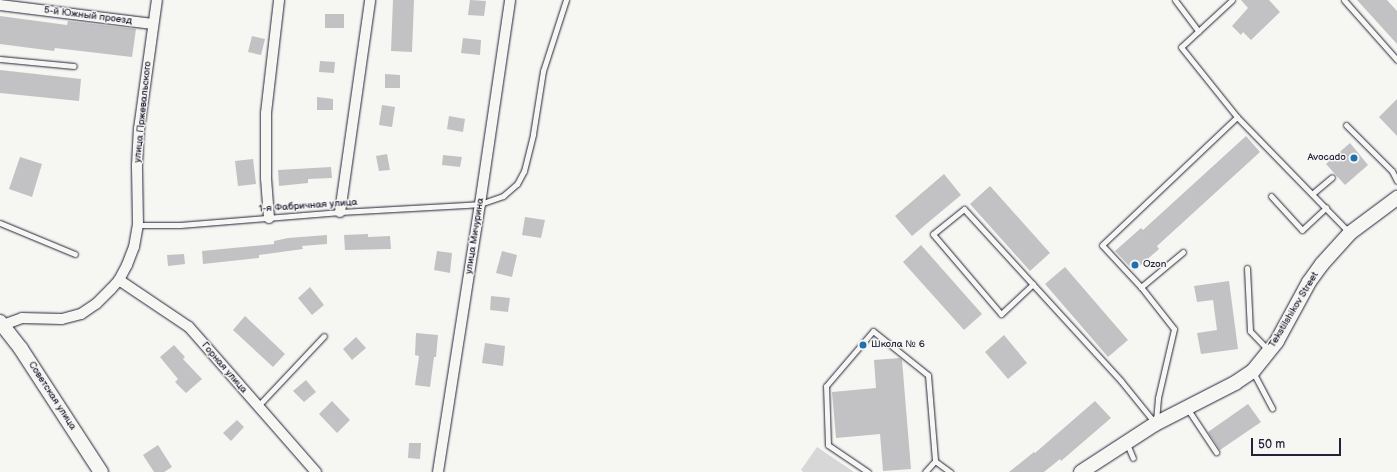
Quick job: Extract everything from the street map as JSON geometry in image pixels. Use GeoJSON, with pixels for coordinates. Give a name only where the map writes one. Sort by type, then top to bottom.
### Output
{"type":"FeatureCollection","features":[{"type":"Feature","properties":{"kind":"main road","name":"Tekstilshikov Street"},"geometry":{"type":"LineString","coordinates":[[1081,472],[1155,424],[1253,371],[1269,352],[1322,264],[1350,233],[1397,198]]}},
{"type":"Feature","properties":{"kind":"main road","name":"Советская улица"},"geometry":{"type":"LineString","coordinates":[[1,324],[24,354],[101,472]]}},
{"type":"Feature","properties":{"kind":"street","name":"улица Пржевальского"},"geometry":{"type":"LineString","coordinates":[[1,324],[22,318],[55,320],[74,317],[96,304],[119,280],[131,257],[138,226],[138,129],[157,0]]}},
{"type":"Feature","properties":{"kind":"street"},"geometry":{"type":"LineString","coordinates":[[269,218],[266,178],[266,113],[279,0]]}},
{"type":"Feature","properties":{"kind":"street"},"geometry":{"type":"LineString","coordinates":[[340,212],[370,0]]}},
{"type":"Feature","properties":{"kind":"street","name":"улица Мичурина"},"geometry":{"type":"LineString","coordinates":[[438,472],[510,0]]}},
{"type":"Feature","properties":{"kind":"street","name":"5-й Южный проезд"},"geometry":{"type":"LineString","coordinates":[[0,5],[153,24]]}},
{"type":"Feature","properties":{"kind":"street","name":"Горная улица"},"geometry":{"type":"LineString","coordinates":[[119,280],[188,327],[257,407],[316,472]]}},
{"type":"Feature","properties":{"kind":"lane","name":"1-я Фабричная улица"},"geometry":{"type":"LineString","coordinates":[[138,226],[180,225],[340,212],[480,204],[509,193],[521,178],[532,139],[543,71],[566,0]]}},
{"type":"Feature","properties":{"kind":"lane"},"geometry":{"type":"LineString","coordinates":[[1175,0],[1198,31]]}},
{"type":"Feature","properties":{"kind":"lane"},"geometry":{"type":"LineString","coordinates":[[1232,0],[1181,47],[1237,117],[1350,233]]}},
{"type":"Feature","properties":{"kind":"lane"},"geometry":{"type":"LineString","coordinates":[[1344,0],[1397,60]]}},
{"type":"Feature","properties":{"kind":"lane"},"geometry":{"type":"LineString","coordinates":[[0,59],[74,66]]}},
{"type":"Feature","properties":{"kind":"lane"},"geometry":{"type":"LineString","coordinates":[[1155,424],[1158,398],[1174,329],[1141,287],[1102,245],[1237,117]]}},
{"type":"Feature","properties":{"kind":"lane"},"geometry":{"type":"LineString","coordinates":[[1346,125],[1392,171],[1397,181]]}},
{"type":"Feature","properties":{"kind":"lane"},"geometry":{"type":"LineString","coordinates":[[1312,194],[1332,177]]}},
{"type":"Feature","properties":{"kind":"lane"},"geometry":{"type":"LineString","coordinates":[[1271,196],[1302,230],[1326,208]]}},
{"type":"Feature","properties":{"kind":"lane"},"geometry":{"type":"LineString","coordinates":[[1033,284],[1002,314],[933,234],[964,209],[1033,284],[1121,381],[1155,424]]}},
{"type":"Feature","properties":{"kind":"lane"},"geometry":{"type":"LineString","coordinates":[[0,223],[75,254]]}},
{"type":"Feature","properties":{"kind":"lane"},"geometry":{"type":"LineString","coordinates":[[1141,287],[1183,252]]}},
{"type":"Feature","properties":{"kind":"lane"},"geometry":{"type":"LineString","coordinates":[[1247,268],[1250,331],[1269,352]]}},
{"type":"Feature","properties":{"kind":"lane"},"geometry":{"type":"LineString","coordinates":[[868,472],[828,446],[826,386],[873,331],[928,375],[935,461],[950,472]]}},
{"type":"Feature","properties":{"kind":"lane"},"geometry":{"type":"LineString","coordinates":[[257,407],[324,336]]}},
{"type":"Feature","properties":{"kind":"lane"},"geometry":{"type":"LineString","coordinates":[[1253,371],[1272,408]]}},
{"type":"Feature","properties":{"kind":"lane"},"geometry":{"type":"LineString","coordinates":[[1187,407],[1216,452]]}},
{"type":"Feature","properties":{"kind":"lane"},"geometry":{"type":"LineString","coordinates":[[1126,442],[1133,458]]}},
{"type":"Feature","properties":{"kind":"lane"},"geometry":{"type":"LineString","coordinates":[[924,472],[935,461]]}},
{"type":"Feature","properties":{"kind":"shaded area"},"geometry":{"type":"Polygon","coordinates":[[[817,447],[854,472],[803,472],[801,470],[817,447]]]}},
{"type":"Feature","properties":{"kind":"building"},"geometry":{"type":"Polygon","coordinates":[[[393,0],[414,0],[412,52],[391,51],[393,0]]]}},
{"type":"Feature","properties":{"kind":"building"},"geometry":{"type":"Polygon","coordinates":[[[470,0],[486,1],[484,16],[468,15],[470,0]]]}},
{"type":"Feature","properties":{"kind":"building"},"geometry":{"type":"Polygon","coordinates":[[[1241,0],[1269,0],[1280,12],[1251,40],[1243,32],[1241,35],[1232,26],[1248,8],[1241,0]]]}},
{"type":"Feature","properties":{"kind":"building"},"geometry":{"type":"Polygon","coordinates":[[[1357,0],[1387,0],[1397,11],[1397,44],[1357,0]]]}},
{"type":"Feature","properties":{"kind":"building"},"geometry":{"type":"Polygon","coordinates":[[[325,14],[344,14],[344,28],[325,28],[325,14]]]}},
{"type":"Feature","properties":{"kind":"building"},"geometry":{"type":"Polygon","coordinates":[[[0,16],[67,25],[68,21],[136,29],[132,57],[55,48],[54,51],[0,44],[0,16]]]}},
{"type":"Feature","properties":{"kind":"building"},"geometry":{"type":"Polygon","coordinates":[[[252,36],[265,39],[261,55],[248,52],[252,36]]]}},
{"type":"Feature","properties":{"kind":"building"},"geometry":{"type":"Polygon","coordinates":[[[463,38],[481,40],[480,55],[461,53],[463,38]]]}},
{"type":"Feature","properties":{"kind":"building"},"geometry":{"type":"Polygon","coordinates":[[[320,61],[335,62],[334,73],[319,72],[320,61]]]}},
{"type":"Feature","properties":{"kind":"building"},"geometry":{"type":"Polygon","coordinates":[[[0,70],[81,79],[79,101],[0,93],[0,70]]]}},
{"type":"Feature","properties":{"kind":"building"},"geometry":{"type":"Polygon","coordinates":[[[385,74],[400,75],[400,88],[385,88],[385,74]]]}},
{"type":"Feature","properties":{"kind":"building"},"geometry":{"type":"Polygon","coordinates":[[[317,97],[333,99],[333,110],[317,110],[317,97]]]}},
{"type":"Feature","properties":{"kind":"building"},"geometry":{"type":"Polygon","coordinates":[[[1397,99],[1397,136],[1379,117],[1397,99]]]}},
{"type":"Feature","properties":{"kind":"building"},"geometry":{"type":"Polygon","coordinates":[[[382,105],[395,107],[392,127],[379,125],[382,105]]]}},
{"type":"Feature","properties":{"kind":"building"},"geometry":{"type":"Polygon","coordinates":[[[449,116],[465,119],[463,132],[447,129],[449,116]]]}},
{"type":"Feature","properties":{"kind":"building"},"geometry":{"type":"Polygon","coordinates":[[[1246,136],[1260,152],[1157,246],[1159,249],[1134,271],[1115,251],[1141,228],[1143,230],[1246,136]]]}},
{"type":"Feature","properties":{"kind":"building"},"geometry":{"type":"Polygon","coordinates":[[[1350,143],[1368,165],[1345,185],[1326,164],[1350,143]]]}},
{"type":"Feature","properties":{"kind":"building"},"geometry":{"type":"Polygon","coordinates":[[[387,154],[390,170],[379,171],[376,156],[387,154]]]}},
{"type":"Feature","properties":{"kind":"building"},"geometry":{"type":"Polygon","coordinates":[[[443,155],[462,157],[460,167],[442,165],[443,155]]]}},
{"type":"Feature","properties":{"kind":"building"},"geometry":{"type":"Polygon","coordinates":[[[20,157],[42,164],[32,197],[9,189],[20,157]]]}},
{"type":"Feature","properties":{"kind":"building"},"geometry":{"type":"Polygon","coordinates":[[[253,159],[256,184],[238,186],[235,161],[253,159]]]}},
{"type":"Feature","properties":{"kind":"building"},"geometry":{"type":"Polygon","coordinates":[[[331,167],[332,178],[308,179],[308,183],[279,186],[278,170],[331,167]]]}},
{"type":"Feature","properties":{"kind":"building"},"geometry":{"type":"Polygon","coordinates":[[[944,174],[961,195],[912,236],[895,216],[944,174]]]}},
{"type":"Feature","properties":{"kind":"building"},"geometry":{"type":"Polygon","coordinates":[[[990,186],[1050,253],[1030,271],[970,204],[990,186]]]}},
{"type":"Feature","properties":{"kind":"building"},"geometry":{"type":"Polygon","coordinates":[[[525,217],[545,220],[541,238],[522,235],[525,217]]]}},
{"type":"Feature","properties":{"kind":"building"},"geometry":{"type":"Polygon","coordinates":[[[368,234],[368,237],[390,236],[391,249],[345,250],[344,235],[368,234]]]}},
{"type":"Feature","properties":{"kind":"building"},"geometry":{"type":"Polygon","coordinates":[[[327,235],[327,244],[302,246],[303,249],[259,255],[259,258],[203,264],[202,251],[274,244],[274,241],[288,238],[327,235]]]}},
{"type":"Feature","properties":{"kind":"building"},"geometry":{"type":"Polygon","coordinates":[[[921,245],[982,314],[964,330],[903,262],[921,245]]]}},
{"type":"Feature","properties":{"kind":"building"},"geometry":{"type":"Polygon","coordinates":[[[437,251],[452,253],[450,273],[434,270],[437,251]]]}},
{"type":"Feature","properties":{"kind":"building"},"geometry":{"type":"Polygon","coordinates":[[[502,251],[517,255],[512,277],[496,273],[502,251]]]}},
{"type":"Feature","properties":{"kind":"building"},"geometry":{"type":"Polygon","coordinates":[[[184,254],[185,264],[168,266],[167,255],[184,254]]]}},
{"type":"Feature","properties":{"kind":"building"},"geometry":{"type":"Polygon","coordinates":[[[1065,267],[1128,340],[1108,357],[1045,284],[1065,267]]]}},
{"type":"Feature","properties":{"kind":"building"},"geometry":{"type":"Polygon","coordinates":[[[1229,281],[1238,349],[1201,354],[1197,333],[1217,330],[1213,300],[1197,302],[1194,286],[1229,281]]]}},
{"type":"Feature","properties":{"kind":"building"},"geometry":{"type":"Polygon","coordinates":[[[310,287],[324,305],[312,315],[298,298],[310,287]]]}},
{"type":"Feature","properties":{"kind":"building"},"geometry":{"type":"Polygon","coordinates":[[[491,296],[510,298],[508,312],[490,310],[491,296]]]}},
{"type":"Feature","properties":{"kind":"building"},"geometry":{"type":"Polygon","coordinates":[[[245,316],[285,354],[273,367],[233,330],[245,316]]]}},
{"type":"Feature","properties":{"kind":"building"},"geometry":{"type":"Polygon","coordinates":[[[416,333],[438,335],[436,357],[434,357],[430,387],[415,385],[419,356],[415,355],[416,333]]]}},
{"type":"Feature","properties":{"kind":"building"},"geometry":{"type":"Polygon","coordinates":[[[1004,335],[1027,363],[1008,379],[985,352],[1004,335]]]}},
{"type":"Feature","properties":{"kind":"building"},"geometry":{"type":"Polygon","coordinates":[[[356,337],[366,348],[352,360],[343,349],[356,337]]]}},
{"type":"Feature","properties":{"kind":"building"},"geometry":{"type":"Polygon","coordinates":[[[485,343],[505,346],[503,366],[482,363],[485,343]]]}},
{"type":"Feature","properties":{"kind":"building"},"geometry":{"type":"Polygon","coordinates":[[[174,345],[185,357],[183,359],[202,379],[186,393],[175,382],[178,379],[160,357],[174,345]]]}},
{"type":"Feature","properties":{"kind":"building"},"geometry":{"type":"Polygon","coordinates":[[[900,358],[902,360],[911,469],[883,471],[880,434],[836,438],[832,392],[876,388],[874,360],[900,358]]]}},
{"type":"Feature","properties":{"kind":"building"},"geometry":{"type":"Polygon","coordinates":[[[306,380],[316,392],[304,402],[293,391],[306,380]]]}},
{"type":"Feature","properties":{"kind":"building"},"geometry":{"type":"Polygon","coordinates":[[[332,401],[350,420],[337,433],[319,414],[332,401]]]}},
{"type":"Feature","properties":{"kind":"building"},"geometry":{"type":"Polygon","coordinates":[[[1095,401],[1111,418],[1061,461],[1060,459],[1044,472],[1009,472],[1034,452],[1035,453],[1095,401]]]}},
{"type":"Feature","properties":{"kind":"building"},"geometry":{"type":"Polygon","coordinates":[[[1248,404],[1261,422],[1220,450],[1208,432],[1248,404]]]}},
{"type":"Feature","properties":{"kind":"building"},"geometry":{"type":"Polygon","coordinates":[[[237,420],[244,427],[231,441],[223,433],[237,420]]]}},
{"type":"Feature","properties":{"kind":"building"},"geometry":{"type":"Polygon","coordinates":[[[409,443],[421,443],[420,459],[408,458],[409,443]]]}},
{"type":"Feature","properties":{"kind":"building"},"geometry":{"type":"Polygon","coordinates":[[[158,445],[172,467],[164,472],[154,472],[143,455],[158,445]]]}},
{"type":"Feature","properties":{"kind":"place","name":"Avocado"},"geometry":{"type":"Point","coordinates":[1354,158]}},
{"type":"Feature","properties":{"kind":"place","name":"Ozon"},"geometry":{"type":"Point","coordinates":[1135,265]}},
{"type":"Feature","properties":{"kind":"place","name":"Школа № 6"},"geometry":{"type":"Point","coordinates":[863,345]}}]}
